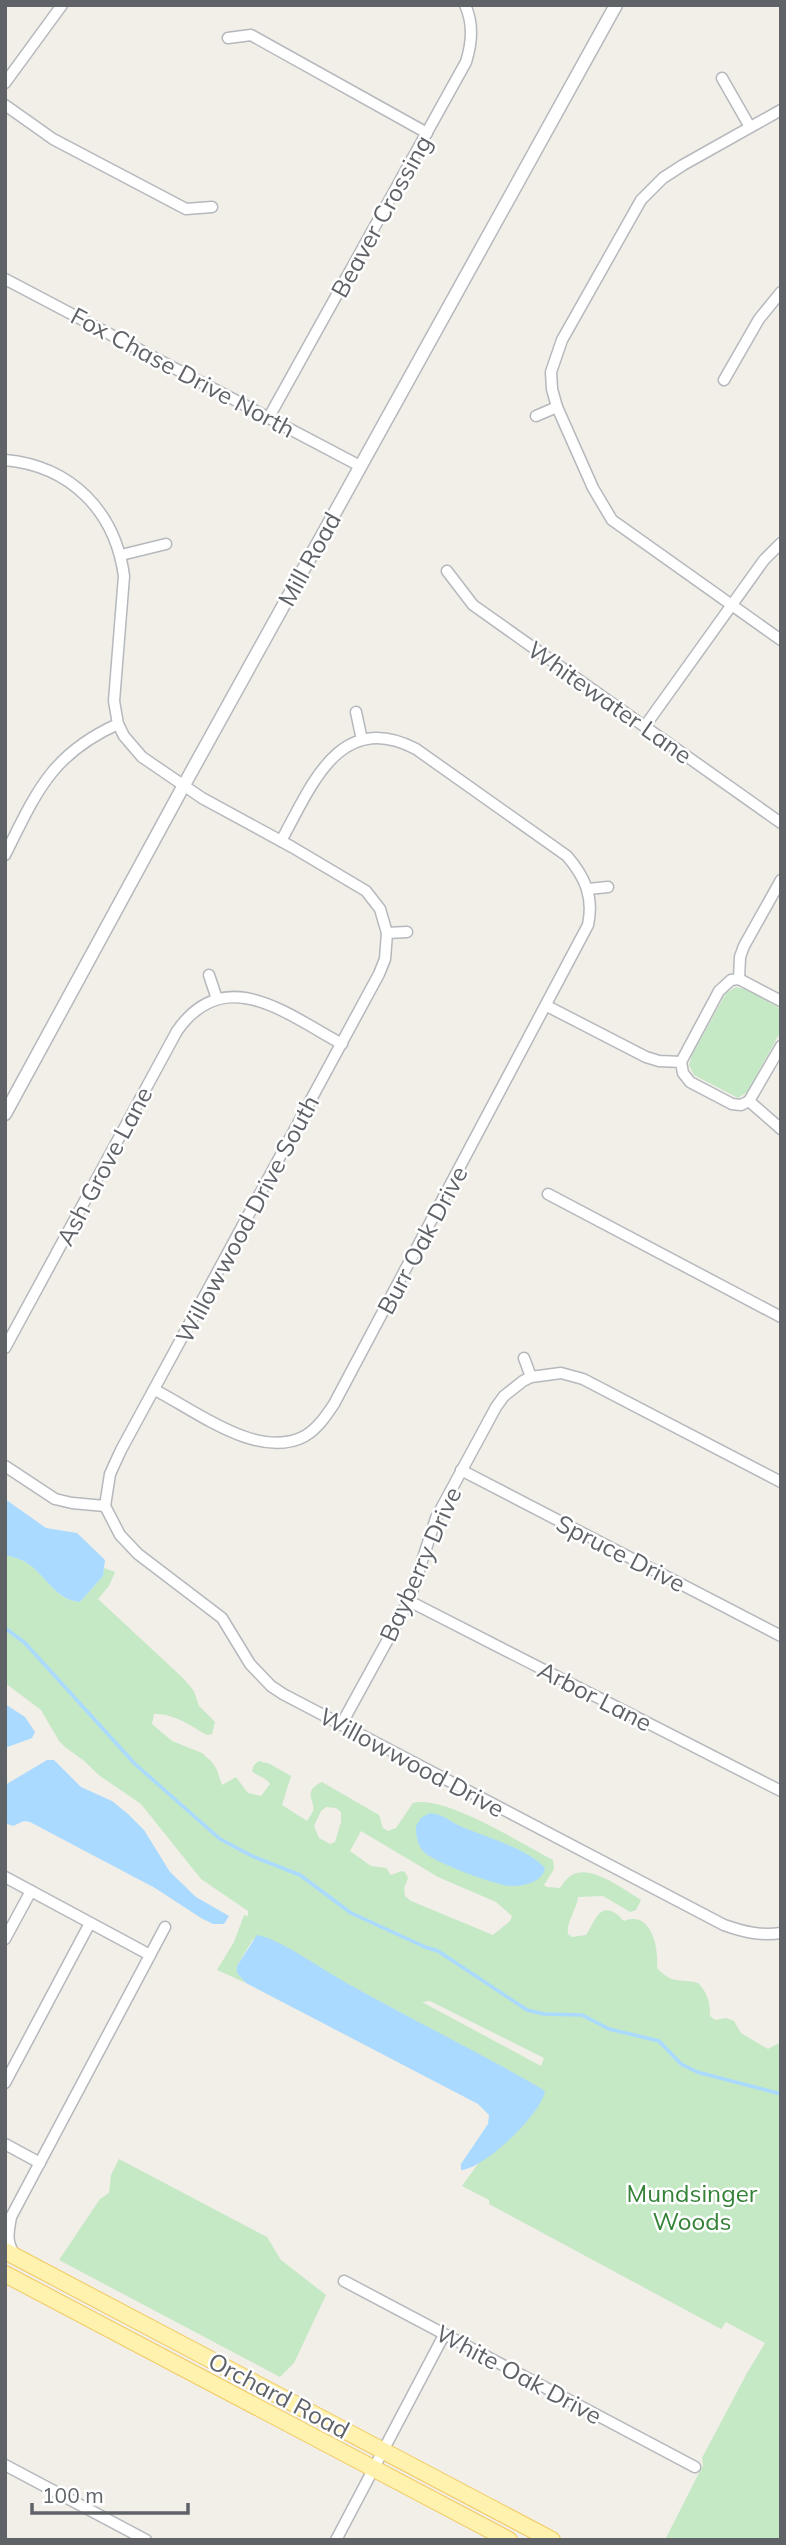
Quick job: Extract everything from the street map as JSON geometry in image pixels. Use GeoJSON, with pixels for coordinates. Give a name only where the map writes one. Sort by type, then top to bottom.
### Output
{"type":"FeatureCollection","features":[{"type":"Feature","properties":{"kind":"main road","name":"Orchard Road"},"geometry":{"type":"LineString","coordinates":[[11,2254],[552,2540]]}},
{"type":"Feature","properties":{"kind":"main road","name":"Orchard Road"},"geometry":{"type":"LineString","coordinates":[[5,2274],[509,2540]]}},
{"type":"Feature","properties":{"kind":"street"},"geometry":{"type":"LineString","coordinates":[[5,83],[62,5]]}},
{"type":"Feature","properties":{"kind":"street","name":"Mill Road"},"geometry":{"type":"LineString","coordinates":[[5,1114],[616,5]]}},
{"type":"Feature","properties":{"kind":"street","name":"Beaver Crossing"},"geometry":{"type":"LineString","coordinates":[[269,417],[466,62],[470,49],[469,6]]}},
{"type":"Feature","properties":{"kind":"street"},"geometry":{"type":"LineString","coordinates":[[228,38],[251,36],[427,133]]}},
{"type":"Feature","properties":{"kind":"street"},"geometry":{"type":"LineString","coordinates":[[722,78],[750,127]]}},
{"type":"Feature","properties":{"kind":"street"},"geometry":{"type":"LineString","coordinates":[[5,105],[53,139],[186,209],[212,207]]}},
{"type":"Feature","properties":{"kind":"street"},"geometry":{"type":"LineString","coordinates":[[781,110],[663,178],[641,200],[555,355],[551,372],[556,407],[597,497],[612,520],[781,640]]}},
{"type":"Feature","properties":{"kind":"street","name":"Fox Chase Drive North"},"geometry":{"type":"LineString","coordinates":[[5,279],[360,466]]}},
{"type":"Feature","properties":{"kind":"street"},"geometry":{"type":"LineString","coordinates":[[724,380],[759,319],[781,292]]}},
{"type":"Feature","properties":{"kind":"street"},"geometry":{"type":"LineString","coordinates":[[536,416],[556,407]]}},
{"type":"Feature","properties":{"kind":"street"},"geometry":{"type":"LineString","coordinates":[[5,460],[27,463],[49,471],[84,493],[108,523],[121,555],[123,595],[114,701],[118,724],[132,748],[202,798],[366,891],[380,909],[387,933],[407,932]]}},
{"type":"Feature","properties":{"kind":"street"},"geometry":{"type":"LineString","coordinates":[[645,726],[764,560],[781,542]]}},
{"type":"Feature","properties":{"kind":"street"},"geometry":{"type":"LineString","coordinates":[[121,555],[166,544]]}},
{"type":"Feature","properties":{"kind":"street","name":"Whitewater Lane"},"geometry":{"type":"LineString","coordinates":[[447,571],[473,605],[781,823]]}},
{"type":"Feature","properties":{"kind":"street"},"geometry":{"type":"LineString","coordinates":[[281,841],[326,763],[342,748],[362,740],[356,712]]}},
{"type":"Feature","properties":{"kind":"street"},"geometry":{"type":"LineString","coordinates":[[5,855],[48,775],[83,742],[118,724]]}},
{"type":"Feature","properties":{"kind":"street","name":"Burr Oak Drive"},"geometry":{"type":"LineString","coordinates":[[155,1390],[235,1433],[257,1441],[282,1442],[304,1436],[321,1422],[334,1404],[586,934],[591,914],[588,890],[580,871],[567,856],[415,749],[394,740],[362,740]]}},
{"type":"Feature","properties":{"kind":"street"},"geometry":{"type":"LineString","coordinates":[[739,979],[740,957],[744,946],[781,880]]}},
{"type":"Feature","properties":{"kind":"street"},"geometry":{"type":"LineString","coordinates":[[588,890],[608,887]]}},
{"type":"Feature","properties":{"kind":"street","name":"Willowwood Drive South"},"geometry":{"type":"LineString","coordinates":[[105,1506],[115,1461],[379,974],[385,959],[387,933]]}},
{"type":"Feature","properties":{"kind":"street"},"geometry":{"type":"LineString","coordinates":[[209,975],[217,999],[236,996],[256,999],[342,1044]]}},
{"type":"Feature","properties":{"kind":"street"},"geometry":{"type":"LineString","coordinates":[[781,1000],[739,979],[731,980],[719,991],[681,1062],[683,1073],[690,1082],[733,1104],[741,1105],[749,1101],[781,1046]]}},
{"type":"Feature","properties":{"kind":"street","name":"Ash Grove Lane"},"geometry":{"type":"LineString","coordinates":[[5,1348],[177,1031],[200,1007],[217,999]]}},
{"type":"Feature","properties":{"kind":"street"},"geometry":{"type":"LineString","coordinates":[[547,1006],[646,1057],[659,1061],[681,1062]]}},
{"type":"Feature","properties":{"kind":"street"},"geometry":{"type":"LineString","coordinates":[[749,1101],[781,1129]]}},
{"type":"Feature","properties":{"kind":"street"},"geometry":{"type":"LineString","coordinates":[[548,1194],[781,1317]]}},
{"type":"Feature","properties":{"kind":"street"},"geometry":{"type":"LineString","coordinates":[[524,1358],[531,1377],[561,1373],[583,1379],[781,1482]]}},
{"type":"Feature","properties":{"kind":"street","name":"Bayberry Drive"},"geometry":{"type":"LineString","coordinates":[[341,1725],[409,1601],[436,1518],[461,1470],[504,1396],[531,1377]]}},
{"type":"Feature","properties":{"kind":"street"},"geometry":{"type":"LineString","coordinates":[[5,1466],[55,1499],[105,1506]]}},
{"type":"Feature","properties":{"kind":"street","name":"Spruce Drive"},"geometry":{"type":"LineString","coordinates":[[461,1470],[781,1636]]}},
{"type":"Feature","properties":{"kind":"street","name":"Willowwood Drive"},"geometry":{"type":"LineString","coordinates":[[105,1506],[120,1535],[138,1554],[222,1618],[250,1664],[271,1686],[724,1925],[753,1934],[781,1933]]}},
{"type":"Feature","properties":{"kind":"street","name":"Arbor Lane"},"geometry":{"type":"LineString","coordinates":[[409,1601],[781,1791]]}},
{"type":"Feature","properties":{"kind":"street"},"geometry":{"type":"LineString","coordinates":[[5,1877],[150,1955]]}},
{"type":"Feature","properties":{"kind":"street"},"geometry":{"type":"LineString","coordinates":[[5,1940],[31,1891]]}},
{"type":"Feature","properties":{"kind":"street"},"geometry":{"type":"LineString","coordinates":[[5,2084],[90,1923]]}},
{"type":"Feature","properties":{"kind":"street"},"geometry":{"type":"LineString","coordinates":[[11,2254],[7,2236],[8,2220],[165,1927]]}},
{"type":"Feature","properties":{"kind":"street"},"geometry":{"type":"LineString","coordinates":[[5,2144],[40,2163]]}},
{"type":"Feature","properties":{"kind":"street","name":"White Oak Drive"},"geometry":{"type":"LineString","coordinates":[[344,2281],[695,2467]]}},
{"type":"Feature","properties":{"kind":"street"},"geometry":{"type":"LineString","coordinates":[[336,2540],[444,2334]]}},
{"type":"Feature","properties":{"kind":"street"},"geometry":{"type":"LineString","coordinates":[[5,2465],[146,2540]]}},
{"type":"Feature","properties":{"kind":"green space"},"geometry":{"type":"Polygon","coordinates":[[[736,987],[745,989],[781,1009],[781,1031],[747,1092],[738,1098],[694,1075],[689,1065],[726,993],[736,987]]]}},
{"type":"Feature","properties":{"kind":"green space","name":"Mundsinger Woods"},"geometry":{"type":"Polygon","coordinates":[[[5,1555],[27,1563],[57,1592],[80,1602],[103,1576],[104,1568],[115,1572],[109,1586],[98,1599],[184,1679],[194,1691],[199,1706],[215,1722],[212,1734],[207,1735],[182,1721],[161,1714],[154,1714],[152,1724],[172,1741],[202,1753],[217,1770],[222,1785],[236,1777],[248,1793],[261,1796],[270,1784],[252,1771],[259,1761],[291,1776],[282,1805],[307,1821],[313,1811],[312,1789],[322,1782],[379,1815],[383,1828],[388,1831],[396,1828],[413,1803],[427,1802],[463,1813],[553,1860],[554,1869],[544,1885],[547,1887],[560,1888],[572,1875],[580,1873],[598,1875],[641,1900],[636,1910],[630,1912],[603,1896],[578,1897],[568,1934],[572,1937],[586,1935],[600,1913],[609,1910],[624,1921],[641,1921],[655,1941],[657,1968],[672,1979],[698,1983],[708,1998],[710,2016],[715,2020],[726,2018],[734,2021],[741,2033],[768,2049],[781,2042],[781,2540],[665,2540],[703,2465],[702,2458],[765,2343],[726,2322],[721,2329],[489,2204],[489,2200],[462,2186],[535,2085],[351,1986],[253,1939],[237,1966],[237,1973],[246,1983],[217,1970],[234,1942],[244,1915],[248,1916],[248,1911],[201,1879],[141,1804],[100,1776],[65,1747],[41,1710],[5,1683],[5,1555]],[[326,1807],[314,1826],[319,1838],[330,1844],[335,1842],[341,1812],[336,1808],[326,1807]],[[361,1831],[350,1851],[371,1866],[386,1868],[391,1875],[405,1872],[408,1878],[404,1888],[405,1896],[411,1901],[493,1935],[510,1921],[512,1916],[496,1902],[438,1877],[361,1831]],[[430,2001],[422,2002],[541,2066],[544,2058],[430,2001]]]}},
{"type":"Feature","properties":{"kind":"green space"},"geometry":{"type":"Polygon","coordinates":[[[119,2159],[267,2237],[281,2260],[326,2295],[294,2363],[280,2377],[59,2260],[100,2199],[109,2193],[111,2175],[119,2159]]]}},
{"type":"Feature","properties":{"kind":"water"},"geometry":{"type":"Polygon","coordinates":[[[5,1499],[46,1528],[77,1533],[105,1560],[103,1576],[80,1602],[57,1592],[27,1563],[5,1555],[5,1499]]]}},
{"type":"Feature","properties":{"kind":"water"},"geometry":{"type":"Polygon","coordinates":[[[5,1704],[25,1717],[35,1732],[32,1738],[5,1748],[5,1704]]]}},
{"type":"Feature","properties":{"kind":"water"},"geometry":{"type":"Polygon","coordinates":[[[47,1760],[54,1760],[81,1787],[112,1801],[128,1814],[144,1830],[170,1872],[196,1897],[229,1916],[224,1924],[213,1924],[201,1918],[155,1888],[30,1822],[24,1821],[13,1826],[5,1823],[5,1785],[47,1760]]]}},
{"type":"Feature","properties":{"kind":"water"},"geometry":{"type":"Polygon","coordinates":[[[430,1813],[528,1855],[545,1868],[543,1873],[531,1883],[510,1886],[478,1877],[430,1857],[420,1846],[416,1826],[421,1818],[430,1813]]]}},
{"type":"Feature","properties":{"kind":"water"},"geometry":{"type":"Polygon","coordinates":[[[257,1935],[291,1949],[352,1986],[542,2089],[545,2092],[541,2102],[522,2127],[496,2151],[483,2161],[461,2170],[461,2164],[488,2124],[489,2115],[478,2104],[246,1983],[237,1973],[237,1966],[257,1935]]]}},
{"type":"Feature","properties":{"kind":"waterway"},"geometry":{"type":"LineString","coordinates":[[5,1628],[25,1643],[135,1764],[220,1839],[252,1856],[300,1875],[351,1913],[438,1951],[527,2010],[544,2014],[582,2015],[609,2029],[659,2041],[681,2064],[697,2072],[781,2094]]}}]}
